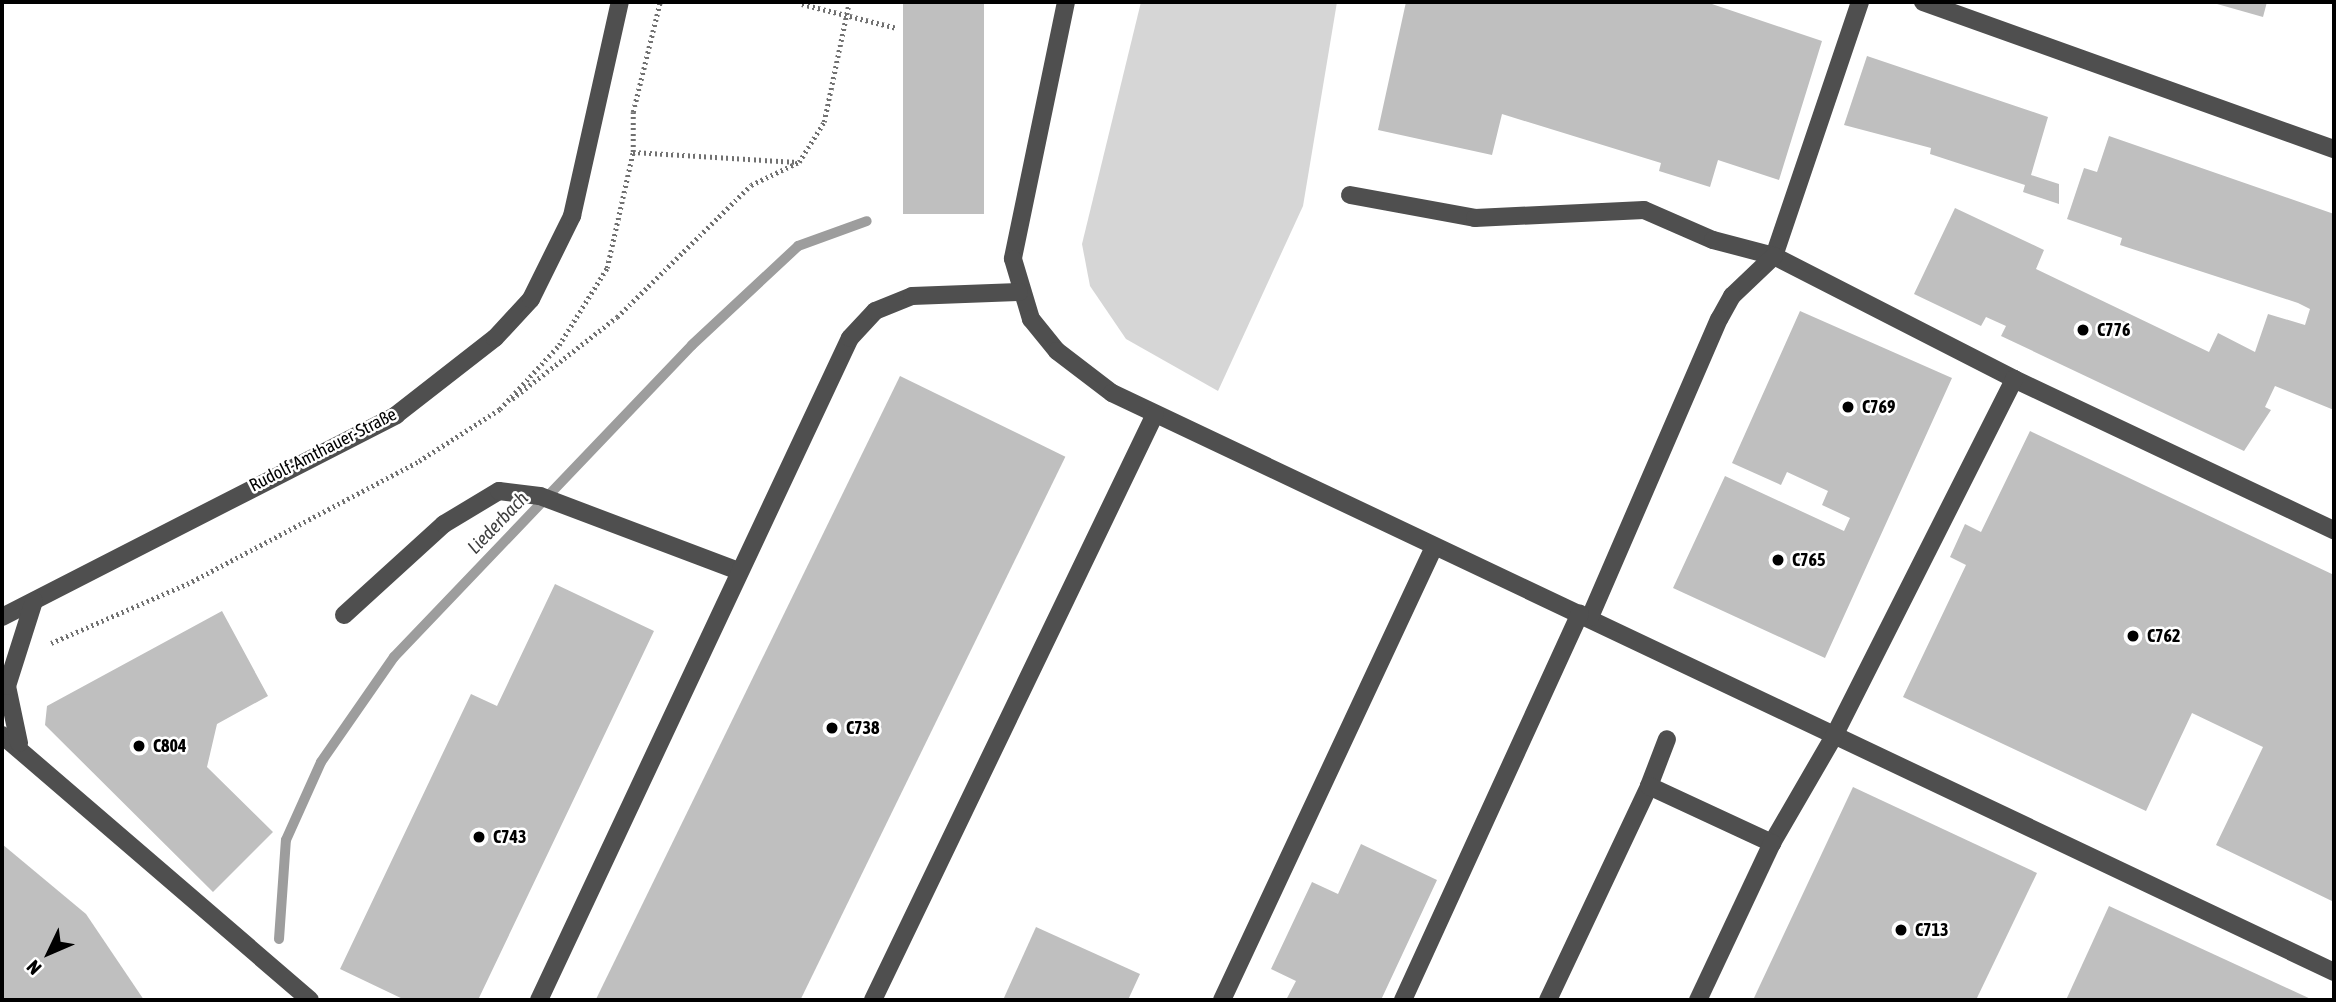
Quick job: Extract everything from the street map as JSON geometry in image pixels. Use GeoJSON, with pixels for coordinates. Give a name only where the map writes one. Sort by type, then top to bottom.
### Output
{"type":"FeatureCollection","features":[{"type":"Feature","properties":{"kind":"street","name":"Rudolf-Amthauer-Straße"},"geometry":{"type":"LineString","coordinates":[[2,617],[396,415],[495,338],[531,299],[558,251],[587,167],[620,2]]}},
{"type":"Feature","properties":{"kind":"street"},"geometry":{"type":"LineString","coordinates":[[1066,2],[1013,259],[1019,292],[1057,351],[1112,393],[1155,414],[2334,972]]}},
{"type":"Feature","properties":{"kind":"street"},"geometry":{"type":"LineString","coordinates":[[1403,1000],[1585,616],[1719,319],[1732,296],[1774,256],[1860,2]]}},
{"type":"Feature","properties":{"kind":"street"},"geometry":{"type":"LineString","coordinates":[[1923,2],[2334,149]]}},
{"type":"Feature","properties":{"kind":"street"},"geometry":{"type":"LineString","coordinates":[[1350,195],[1475,218],[1644,210],[1713,240],[1774,256],[2014,379],[2334,530]]}},
{"type":"Feature","properties":{"kind":"street"},"geometry":{"type":"LineString","coordinates":[[539,1000],[831,370],[876,311],[912,296],[1019,292]]}},
{"type":"Feature","properties":{"kind":"street"},"geometry":{"type":"LineString","coordinates":[[1698,1000],[1772,843],[1834,736],[2014,379]]}},
{"type":"Feature","properties":{"kind":"street"},"geometry":{"type":"LineString","coordinates":[[873,1000],[1155,414]]}},
{"type":"Feature","properties":{"kind":"street"},"geometry":{"type":"LineString","coordinates":[[344,615],[453,517],[499,491],[525,491],[738,571]]}},
{"type":"Feature","properties":{"kind":"street"},"geometry":{"type":"LineString","coordinates":[[1222,1000],[1434,547]]}},
{"type":"Feature","properties":{"kind":"street"},"geometry":{"type":"LineString","coordinates":[[19,743],[7,686],[34,601]]}},
{"type":"Feature","properties":{"kind":"street"},"geometry":{"type":"LineString","coordinates":[[2,736],[19,743],[213,923],[310,1000]]}},
{"type":"Feature","properties":{"kind":"street"},"geometry":{"type":"LineString","coordinates":[[1548,1000],[1649,786],[1667,739]]}},
{"type":"Feature","properties":{"kind":"street"},"geometry":{"type":"LineString","coordinates":[[1649,786],[1772,843]]}},
{"type":"Feature","properties":{"kind":"path"},"geometry":{"type":"LineString","coordinates":[[500,409],[617,317],[751,185],[799,162],[824,122],[849,2]]}},
{"type":"Feature","properties":{"kind":"path"},"geometry":{"type":"LineString","coordinates":[[802,4],[897,28]]}},
{"type":"Feature","properties":{"kind":"path"},"geometry":{"type":"LineString","coordinates":[[633,152],[799,162]]}},
{"type":"Feature","properties":{"kind":"shaded area"},"geometry":{"type":"Polygon","coordinates":[[[1141,2],[1337,2],[1303,206],[1218,391],[1126,339],[1090,286],[1082,244],[1141,2]]]}},
{"type":"Feature","properties":{"kind":"building"},"geometry":{"type":"Polygon","coordinates":[[[903,2],[984,2],[984,214],[903,214],[903,2]]]}},
{"type":"Feature","properties":{"kind":"building"},"geometry":{"type":"Polygon","coordinates":[[[1406,2],[1706,2],[1822,41],[1779,180],[1718,160],[1710,187],[1659,171],[1661,163],[1502,114],[1492,155],[1378,130],[1406,2]]]}},
{"type":"Feature","properties":{"kind":"building"},"geometry":{"type":"Polygon","coordinates":[[[2210,2],[2267,2],[2263,17],[2210,2]]]}},
{"type":"Feature","properties":{"kind":"building"},"geometry":{"type":"Polygon","coordinates":[[[1867,56],[2048,117],[2031,175],[2059,184],[2059,204],[2023,192],[2025,185],[1930,154],[1931,148],[1844,125],[1867,56]]]}},
{"type":"Feature","properties":{"kind":"building"},"geometry":{"type":"Polygon","coordinates":[[[2109,136],[2334,214],[2334,410],[2275,386],[2265,407],[2271,410],[2244,451],[2001,336],[2006,326],[1986,317],[1981,326],[1914,294],[1955,208],[2044,250],[2036,269],[2209,352],[2218,333],[2255,352],[2268,314],[2305,325],[2310,309],[2298,303],[2120,245],[2122,238],[2067,219],[2084,168],[2097,172],[2109,136]]]}},
{"type":"Feature","properties":{"kind":"building"},"geometry":{"type":"Polygon","coordinates":[[[1800,311],[1952,378],[1825,658],[1673,588],[1725,476],[1844,531],[1850,518],[1822,505],[1828,491],[1787,472],[1781,485],[1732,463],[1800,311]]]}},
{"type":"Feature","properties":{"kind":"building","name":"C738"},"geometry":{"type":"Polygon","coordinates":[[[900,376],[1065,457],[800,1000],[596,999],[900,376]]]}},
{"type":"Feature","properties":{"kind":"building","name":"C762"},"geometry":{"type":"Polygon","coordinates":[[[2030,431],[2334,575],[2334,902],[2216,845],[2263,747],[2192,713],[2146,811],[1903,697],[1966,565],[1950,557],[1965,524],[1981,532],[2030,431]]]}},
{"type":"Feature","properties":{"kind":"building","name":"C743"},"geometry":{"type":"Polygon","coordinates":[[[555,584],[654,631],[478,1000],[405,1000],[340,969],[471,694],[497,706],[555,584]]]}},
{"type":"Feature","properties":{"kind":"building","name":"C804"},"geometry":{"type":"Polygon","coordinates":[[[222,611],[268,696],[217,724],[207,767],[273,832],[213,892],[45,725],[47,706],[222,611]]]}},
{"type":"Feature","properties":{"kind":"building","name":"C713"},"geometry":{"type":"Polygon","coordinates":[[[1853,787],[2037,873],[1976,1000],[1753,1000],[1853,787]]]}},
{"type":"Feature","properties":{"kind":"building"},"geometry":{"type":"Polygon","coordinates":[[[2,844],[86,914],[144,1000],[2,1000],[2,844]]]}},
{"type":"Feature","properties":{"kind":"building"},"geometry":{"type":"Polygon","coordinates":[[[1361,844],[1437,880],[1381,1000],[1286,1000],[1296,981],[1271,969],[1312,882],[1338,894],[1361,844]]]}},
{"type":"Feature","properties":{"kind":"building"},"geometry":{"type":"Polygon","coordinates":[[[2109,906],[2313,1000],[2066,1000],[2109,906]]]}},
{"type":"Feature","properties":{"kind":"building"},"geometry":{"type":"Polygon","coordinates":[[[1036,927],[1140,974],[1128,1000],[1003,1000],[1036,927]]]}},
{"type":"Feature","properties":{"kind":"waterway","name":"Liederbach"},"geometry":{"type":"LineString","coordinates":[[279,939],[286,840],[321,762],[394,657],[692,345],[798,246],[867,221]]}},
{"type":"Feature","properties":{"kind":"place","name":"C776"},"geometry":{"type":"Point","coordinates":[2083,330]}},
{"type":"Feature","properties":{"kind":"place","name":"C769"},"geometry":{"type":"Point","coordinates":[1848,407]}},
{"type":"Feature","properties":{"kind":"place","name":"C765"},"geometry":{"type":"Point","coordinates":[1778,560]}},
{"type":"Feature","properties":{"kind":"place","name":"C762"},"geometry":{"type":"Point","coordinates":[2133,636]}},
{"type":"Feature","properties":{"kind":"place","name":"C738"},"geometry":{"type":"Point","coordinates":[832,728]}},
{"type":"Feature","properties":{"kind":"place","name":"C804"},"geometry":{"type":"Point","coordinates":[139,746]}},
{"type":"Feature","properties":{"kind":"place","name":"C743"},"geometry":{"type":"Point","coordinates":[479,837]}},
{"type":"Feature","properties":{"kind":"place","name":"C713"},"geometry":{"type":"Point","coordinates":[1901,930]}}]}
